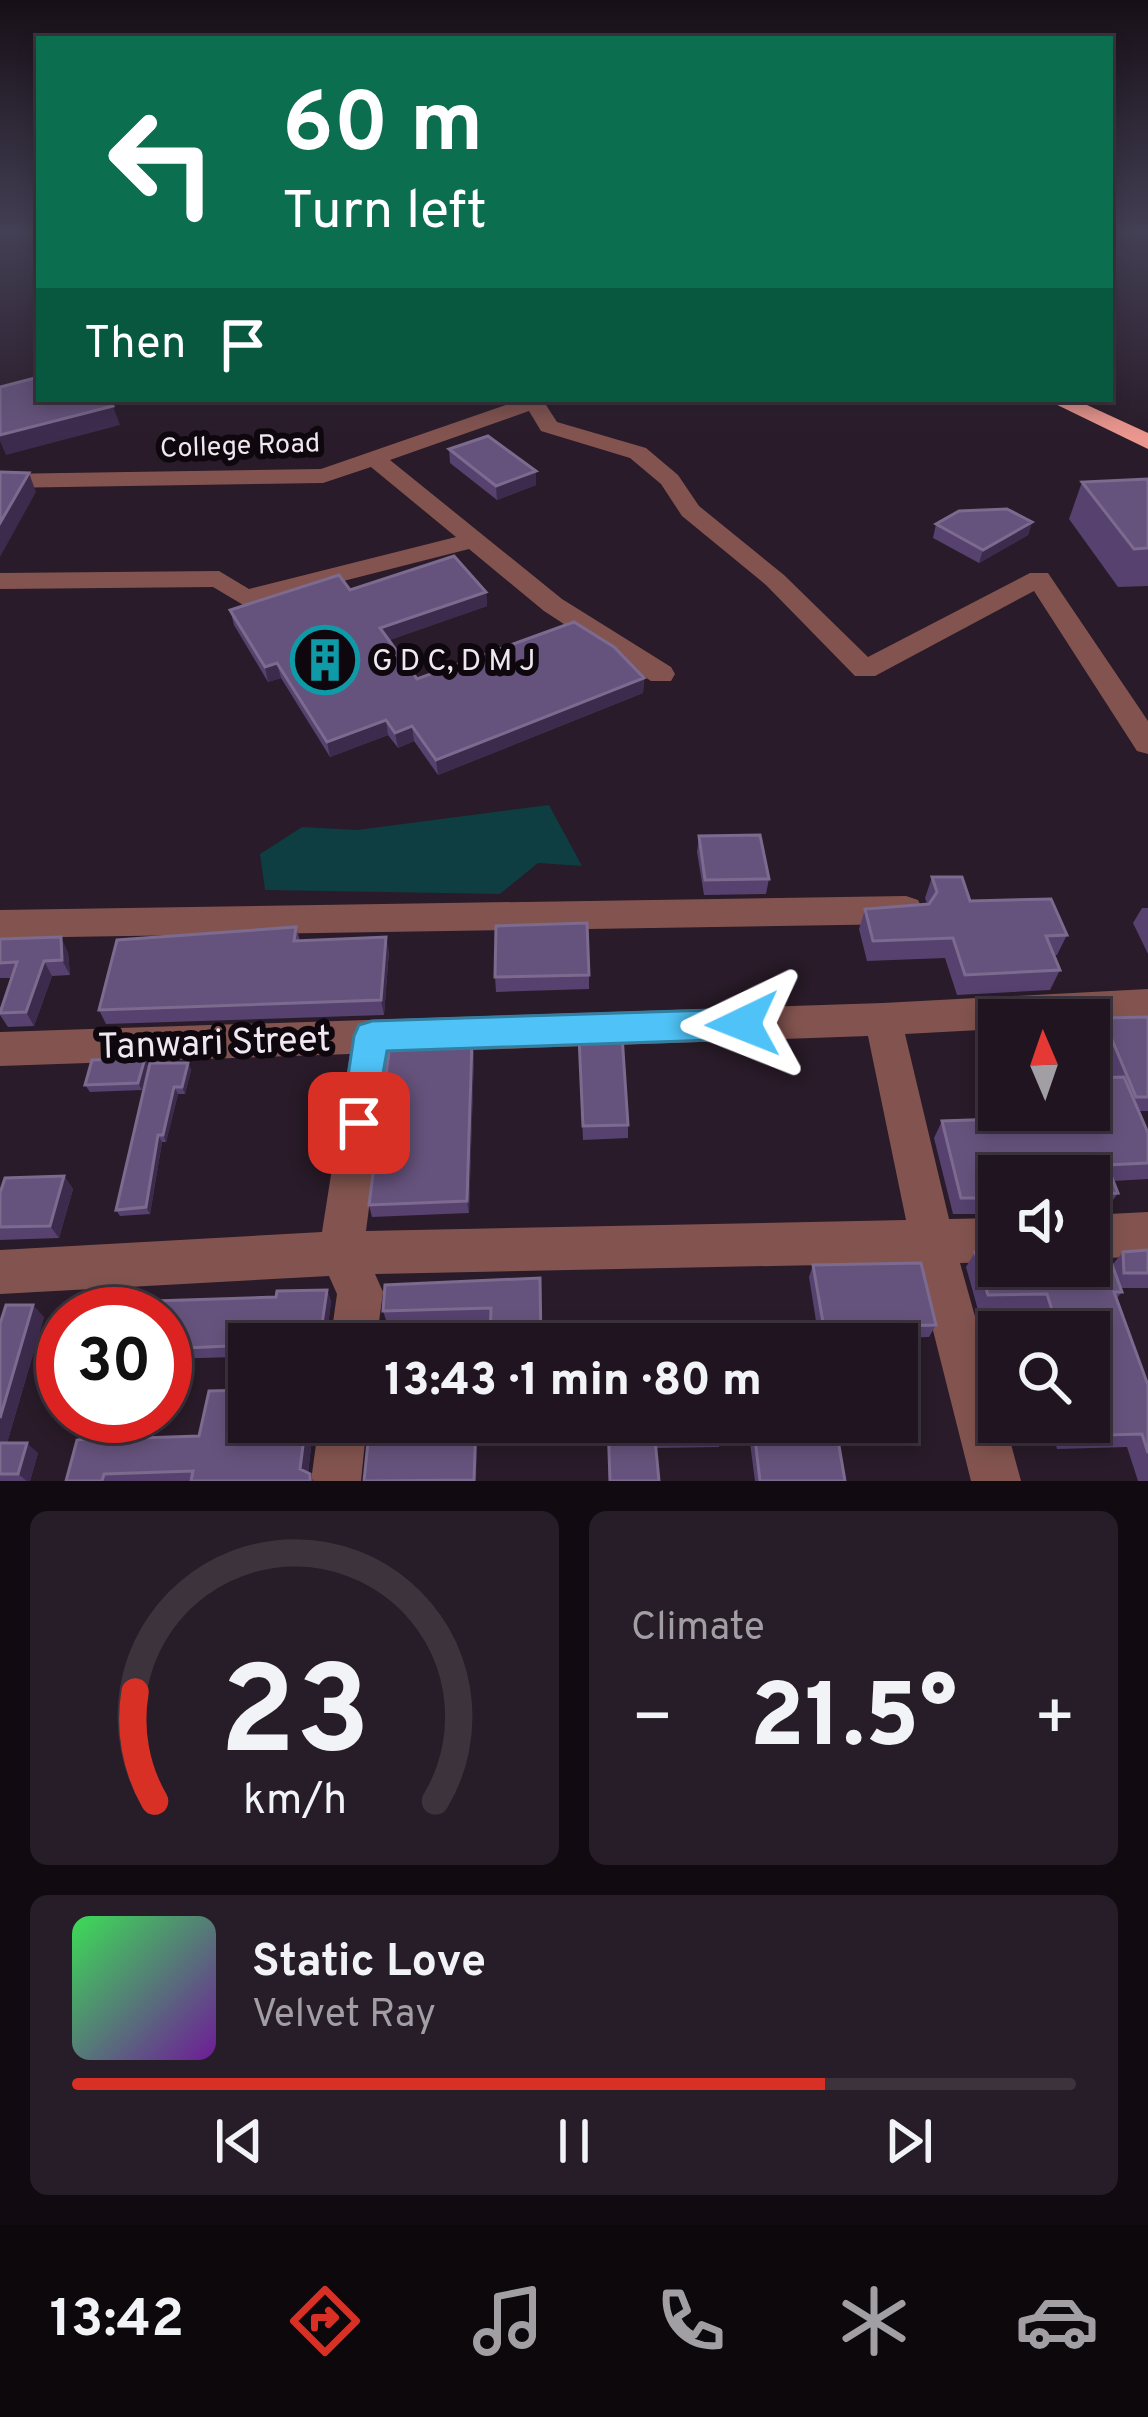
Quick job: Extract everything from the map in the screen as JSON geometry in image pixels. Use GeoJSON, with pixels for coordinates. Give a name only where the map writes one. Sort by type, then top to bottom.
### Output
{"type":"FeatureCollection","features":[{"type":"Feature","properties":{"kind":"highway"},"geometry":{"type":"LineString","coordinates":[[1062,402],[1148,442]]}},
{"type":"Feature","properties":{"kind":"street","name":"College Road"},"geometry":{"type":"LineString","coordinates":[[0,481],[323,476],[532,402]]}},
{"type":"Feature","properties":{"kind":"street"},"geometry":{"type":"LineString","coordinates":[[539,402],[549,426],[638,453],[670,480],[690,511],[775,580],[865,670],[1039,578],[1148,744]]}},
{"type":"Feature","properties":{"kind":"street"},"geometry":{"type":"LineString","coordinates":[[374,458],[553,604],[661,674]]}},
{"type":"Feature","properties":{"kind":"street"},"geometry":{"type":"LineString","coordinates":[[0,581],[218,579],[245,598],[475,540]]}},
{"type":"Feature","properties":{"kind":"street"},"geometry":{"type":"LineString","coordinates":[[0,924],[909,910]]}},
{"type":"Feature","properties":{"kind":"street","name":"Tanwari Street"},"geometry":{"type":"LineString","coordinates":[[0,1049],[883,1019],[1148,1005]]}},
{"type":"Feature","properties":{"kind":"street"},"geometry":{"type":"LineString","coordinates":[[883,1019],[932,1243],[995,1481]]}},
{"type":"Feature","properties":{"kind":"street"},"geometry":{"type":"LineString","coordinates":[[356,1323],[360,1292],[341,1253],[372,1036]]}},
{"type":"Feature","properties":{"kind":"street"},"geometry":{"type":"LineString","coordinates":[[1110,1236],[1148,1234]]}},
{"type":"Feature","properties":{"kind":"street"},"geometry":{"type":"LineString","coordinates":[[0,1272],[341,1253],[978,1241]]}},
{"type":"Feature","properties":{"kind":"street"},"geometry":{"type":"LineString","coordinates":[[335,1481],[340,1443]]}},
{"type":"Feature","properties":{"kind":"shaded area"},"geometry":{"type":"Polygon","coordinates":[[[549,805],[582,866],[538,863],[500,894],[265,890],[260,854],[302,827],[357,830],[549,805]]]}},
{"type":"Feature","properties":{"kind":"building"},"geometry":{"type":"Polygon","coordinates":[[[36,378],[36,402],[111,402],[113,406],[0,435],[0,387],[36,378]]]}},
{"type":"Feature","properties":{"kind":"building"},"geometry":{"type":"Polygon","coordinates":[[[488,436],[536,471],[496,486],[449,449],[488,436]]]}},
{"type":"Feature","properties":{"kind":"building"},"geometry":{"type":"Polygon","coordinates":[[[0,472],[29,473],[0,523],[0,472]]]}},
{"type":"Feature","properties":{"kind":"building"},"geometry":{"type":"Polygon","coordinates":[[[1148,479],[1148,548],[1134,549],[1082,482],[1148,479]]]}},
{"type":"Feature","properties":{"kind":"building"},"geometry":{"type":"Polygon","coordinates":[[[1007,509],[1032,522],[983,550],[936,524],[959,511],[1007,509]]]}},
{"type":"Feature","properties":{"kind":"building","name":"G D C, D M J"},"geometry":{"type":"Polygon","coordinates":[[[454,556],[486,592],[380,628],[417,679],[574,622],[614,647],[644,678],[436,760],[412,726],[395,733],[386,720],[327,742],[277,663],[265,667],[230,610],[339,575],[350,590],[454,556]]]}},
{"type":"Feature","properties":{"kind":"building"},"geometry":{"type":"Polygon","coordinates":[[[760,835],[769,879],[705,880],[699,836],[760,835]]]}},
{"type":"Feature","properties":{"kind":"building"},"geometry":{"type":"Polygon","coordinates":[[[932,877],[962,877],[970,901],[1051,899],[1067,935],[1046,936],[1060,970],[965,975],[953,938],[873,941],[865,909],[929,904],[937,892],[932,877]]]}},
{"type":"Feature","properties":{"kind":"building"},"geometry":{"type":"Polygon","coordinates":[[[587,923],[589,975],[495,977],[496,926],[587,923]]]}},
{"type":"Feature","properties":{"kind":"building"},"geometry":{"type":"Polygon","coordinates":[[[296,927],[294,941],[386,937],[381,1000],[99,1010],[117,940],[296,927]]]}},
{"type":"Feature","properties":{"kind":"building"},"geometry":{"type":"Polygon","coordinates":[[[61,937],[62,960],[44,961],[26,1012],[0,1013],[17,962],[0,963],[0,939],[61,937]]]}},
{"type":"Feature","properties":{"kind":"building"},"geometry":{"type":"Polygon","coordinates":[[[1148,1017],[1148,1097],[1136,1097],[1110,1035],[1110,1018],[1148,1017]]]}},
{"type":"Feature","properties":{"kind":"building"},"geometry":{"type":"Polygon","coordinates":[[[622,1035],[628,1125],[583,1126],[579,1037],[622,1035]]]}},
{"type":"Feature","properties":{"kind":"building"},"geometry":{"type":"Polygon","coordinates":[[[472,1041],[467,1201],[369,1205],[390,1044],[472,1041]]]}},
{"type":"Feature","properties":{"kind":"building"},"geometry":{"type":"Polygon","coordinates":[[[145,1058],[138,1083],[85,1085],[92,1060],[145,1058]]]}},
{"type":"Feature","properties":{"kind":"building"},"geometry":{"type":"Polygon","coordinates":[[[150,1063],[188,1063],[182,1087],[174,1087],[163,1135],[158,1135],[146,1207],[116,1210],[150,1063]]]}},
{"type":"Feature","properties":{"kind":"building"},"geometry":{"type":"Polygon","coordinates":[[[1110,1077],[1124,1077],[1148,1133],[1148,1163],[1110,1165],[1110,1155],[978,1155],[978,1198],[961,1198],[942,1121],[978,1120],[978,1131],[1110,1131],[1110,1077]]]}},
{"type":"Feature","properties":{"kind":"building"},"geometry":{"type":"Polygon","coordinates":[[[64,1176],[50,1226],[0,1227],[5,1178],[64,1176]]]}},
{"type":"Feature","properties":{"kind":"building"},"geometry":{"type":"Polygon","coordinates":[[[1148,1250],[1148,1273],[1124,1273],[1123,1252],[1148,1250]]]}},
{"type":"Feature","properties":{"kind":"building"},"geometry":{"type":"Polygon","coordinates":[[[1110,1259],[1122,1292],[1114,1292],[1148,1385],[1148,1453],[1142,1434],[1110,1435],[1110,1311],[1052,1311],[1047,1294],[988,1295],[986,1287],[1110,1287],[1110,1259]]]}},
{"type":"Feature","properties":{"kind":"building"},"geometry":{"type":"Polygon","coordinates":[[[921,1263],[936,1325],[823,1323],[813,1265],[921,1263]]]}},
{"type":"Feature","properties":{"kind":"building"},"geometry":{"type":"Polygon","coordinates":[[[540,1278],[541,1323],[491,1323],[491,1308],[383,1311],[385,1285],[540,1278]]]}},
{"type":"Feature","properties":{"kind":"building"},"geometry":{"type":"Polygon","coordinates":[[[327,1290],[322,1323],[228,1323],[228,1346],[192,1348],[192,1300],[276,1297],[277,1291],[327,1290]]]}},
{"type":"Feature","properties":{"kind":"building"},"geometry":{"type":"Polygon","coordinates":[[[6,1305],[33,1305],[0,1418],[0,1324],[6,1305]]]}},
{"type":"Feature","properties":{"kind":"building"},"geometry":{"type":"Polygon","coordinates":[[[209,1391],[228,1391],[228,1443],[303,1443],[300,1469],[310,1474],[310,1481],[191,1481],[193,1471],[104,1474],[102,1481],[66,1481],[76,1443],[192,1443],[192,1436],[199,1436],[209,1391]]]}},
{"type":"Feature","properties":{"kind":"building"},"geometry":{"type":"Polygon","coordinates":[[[0,1443],[27,1443],[18,1474],[0,1474],[0,1443]]]}},
{"type":"Feature","properties":{"kind":"building"},"geometry":{"type":"Polygon","coordinates":[[[368,1443],[475,1443],[474,1480],[364,1481],[368,1443]]]}},
{"type":"Feature","properties":{"kind":"building"},"geometry":{"type":"Polygon","coordinates":[[[609,1443],[655,1443],[659,1481],[610,1481],[609,1443]]]}},
{"type":"Feature","properties":{"kind":"building"},"geometry":{"type":"Polygon","coordinates":[[[755,1443],[839,1443],[845,1481],[760,1481],[755,1443]]]}},
{"type":"Feature","properties":{"kind":"place","name":"G D C, D M J"},"geometry":{"type":"Point","coordinates":[325,660]}},
{"type":"Feature","properties":{"kind":"route"},"geometry":{"type":"LineString","coordinates":[[359,1123],[372,1036],[743,1024]]}}]}
